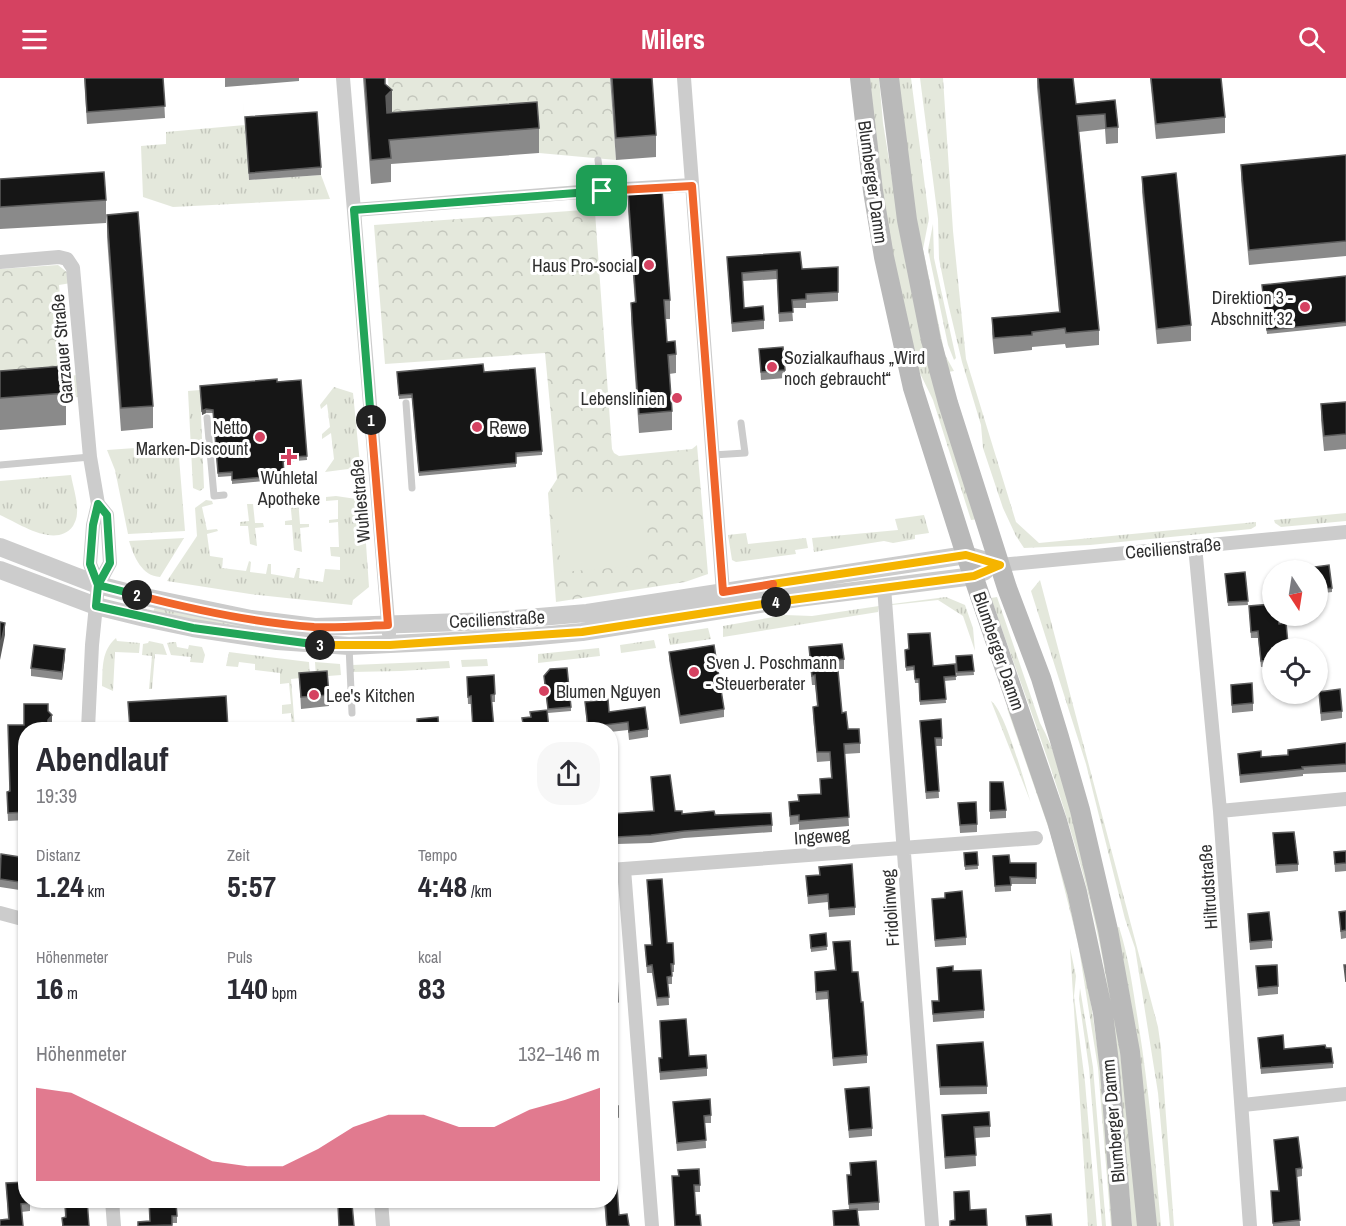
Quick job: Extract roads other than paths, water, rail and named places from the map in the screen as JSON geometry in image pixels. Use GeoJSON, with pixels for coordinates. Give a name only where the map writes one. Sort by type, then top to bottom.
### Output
{"type":"FeatureCollection","features":[{"type":"Feature","properties":{"kind":"main road","name":"Blumberger Damm"},"geometry":{"type":"LineString","coordinates":[[860,78],[873,190],[891,289],[913,388],[966,555],[1057,821],[1077,892],[1103,1013],[1110,1071],[1122,1226]]}},
{"type":"Feature","properties":{"kind":"main road","name":"Blumberger Damm"},"geometry":{"type":"LineString","coordinates":[[889,78],[907,220],[931,340],[948,403],[1000,565],[1041,678],[1074,789],[1108,930],[1130,1052],[1148,1226]]}},
{"type":"Feature","properties":{"kind":"street","name":"Wuhlestraße"},"geometry":{"type":"LineString","coordinates":[[343,78],[390,645]]}},
{"type":"Feature","properties":{"kind":"street"},"geometry":{"type":"LineString","coordinates":[[684,78],[723,592]]}},
{"type":"Feature","properties":{"kind":"street"},"geometry":{"type":"LineString","coordinates":[[354,210],[692,186]]}},
{"type":"Feature","properties":{"kind":"street","name":"Garzauer Straße"},"geometry":{"type":"LineString","coordinates":[[0,262],[59,257],[67,259],[73,268],[90,458],[98,504],[93,525],[90,564],[98,585],[88,722]]}},
{"type":"Feature","properties":{"kind":"street","name":"Cecilienstraße"},"geometry":{"type":"LineString","coordinates":[[0,570],[96,606],[209,631],[277,641],[349,646],[390,645],[582,632],[798,598],[974,576],[1000,565],[1346,532]]}},
{"type":"Feature","properties":{"kind":"street","name":"Hiltrudstraße"},"geometry":{"type":"LineString","coordinates":[[1195,546],[1220,811],[1250,1226]]}},
{"type":"Feature","properties":{"kind":"street","name":"Cecilienstraße"},"geometry":{"type":"LineString","coordinates":[[0,547],[98,585],[251,619],[315,627],[492,621],[587,614],[966,555],[1000,565]]}},
{"type":"Feature","properties":{"kind":"street","name":"Fridolinweg"},"geometry":{"type":"LineString","coordinates":[[884,588],[932,1226]]}},
{"type":"Feature","properties":{"kind":"street"},"geometry":{"type":"LineString","coordinates":[[1220,811],[1346,799]]}},
{"type":"Feature","properties":{"kind":"street","name":"Ingeweg"},"geometry":{"type":"LineString","coordinates":[[618,870],[1036,838]]}},
{"type":"Feature","properties":{"kind":"street"},"geometry":{"type":"LineString","coordinates":[[618,880],[651,1226]]}},
{"type":"Feature","properties":{"kind":"street"},"geometry":{"type":"LineString","coordinates":[[0,913],[18,918]]}},
{"type":"Feature","properties":{"kind":"street"},"geometry":{"type":"LineString","coordinates":[[1243,1105],[1346,1094]]}},
{"type":"Feature","properties":{"kind":"street"},"geometry":{"type":"LineString","coordinates":[[113,1208],[114,1226]]}},
{"type":"Feature","properties":{"kind":"street"},"geometry":{"type":"LineString","coordinates":[[382,1208],[384,1226]]}},
{"type":"Feature","properties":{"kind":"lane"},"geometry":{"type":"LineString","coordinates":[[598,160],[602,191]]}},
{"type":"Feature","properties":{"kind":"lane"},"geometry":{"type":"LineString","coordinates":[[406,403],[412,488]]}},
{"type":"Feature","properties":{"kind":"lane"},"geometry":{"type":"LineString","coordinates":[[207,418],[214,496],[224,495]]}},
{"type":"Feature","properties":{"kind":"lane"},"geometry":{"type":"LineString","coordinates":[[713,455],[745,453],[741,423]]}},
{"type":"Feature","properties":{"kind":"lane"},"geometry":{"type":"LineString","coordinates":[[0,465],[90,458]]}},
{"type":"Feature","properties":{"kind":"lane"},"geometry":{"type":"LineString","coordinates":[[349,646],[351,713]]}},
{"type":"Feature","properties":{"kind":"place","name":"Haus Pro-social"},"geometry":{"type":"Point","coordinates":[649,265]}},
{"type":"Feature","properties":{"kind":"place","name":"Direktion 3 - Abschnitt 32"},"geometry":{"type":"Point","coordinates":[1305,307]}},
{"type":"Feature","properties":{"kind":"place","name":"Sozialkaufhaus „Wird noch gebraucht“"},"geometry":{"type":"Point","coordinates":[772,367]}},
{"type":"Feature","properties":{"kind":"place","name":"Lebenslinien"},"geometry":{"type":"Point","coordinates":[677,398]}},
{"type":"Feature","properties":{"kind":"place","name":"Rewe"},"geometry":{"type":"Point","coordinates":[477,427]}},
{"type":"Feature","properties":{"kind":"place","name":"Netto Marken-Discount"},"geometry":{"type":"Point","coordinates":[260,437]}},
{"type":"Feature","properties":{"kind":"place","name":"Wuhletal Apotheke"},"geometry":{"type":"Point","coordinates":[289,457]}},
{"type":"Feature","properties":{"kind":"place","name":"Sven J. Poschmann - Steuerberater"},"geometry":{"type":"Point","coordinates":[694,672]}},
{"type":"Feature","properties":{"kind":"place","name":"Blumen Nguyen"},"geometry":{"type":"Point","coordinates":[544,691]}},
{"type":"Feature","properties":{"kind":"place","name":"Lee's Kitchen"},"geometry":{"type":"Point","coordinates":[314,695]}}]}
